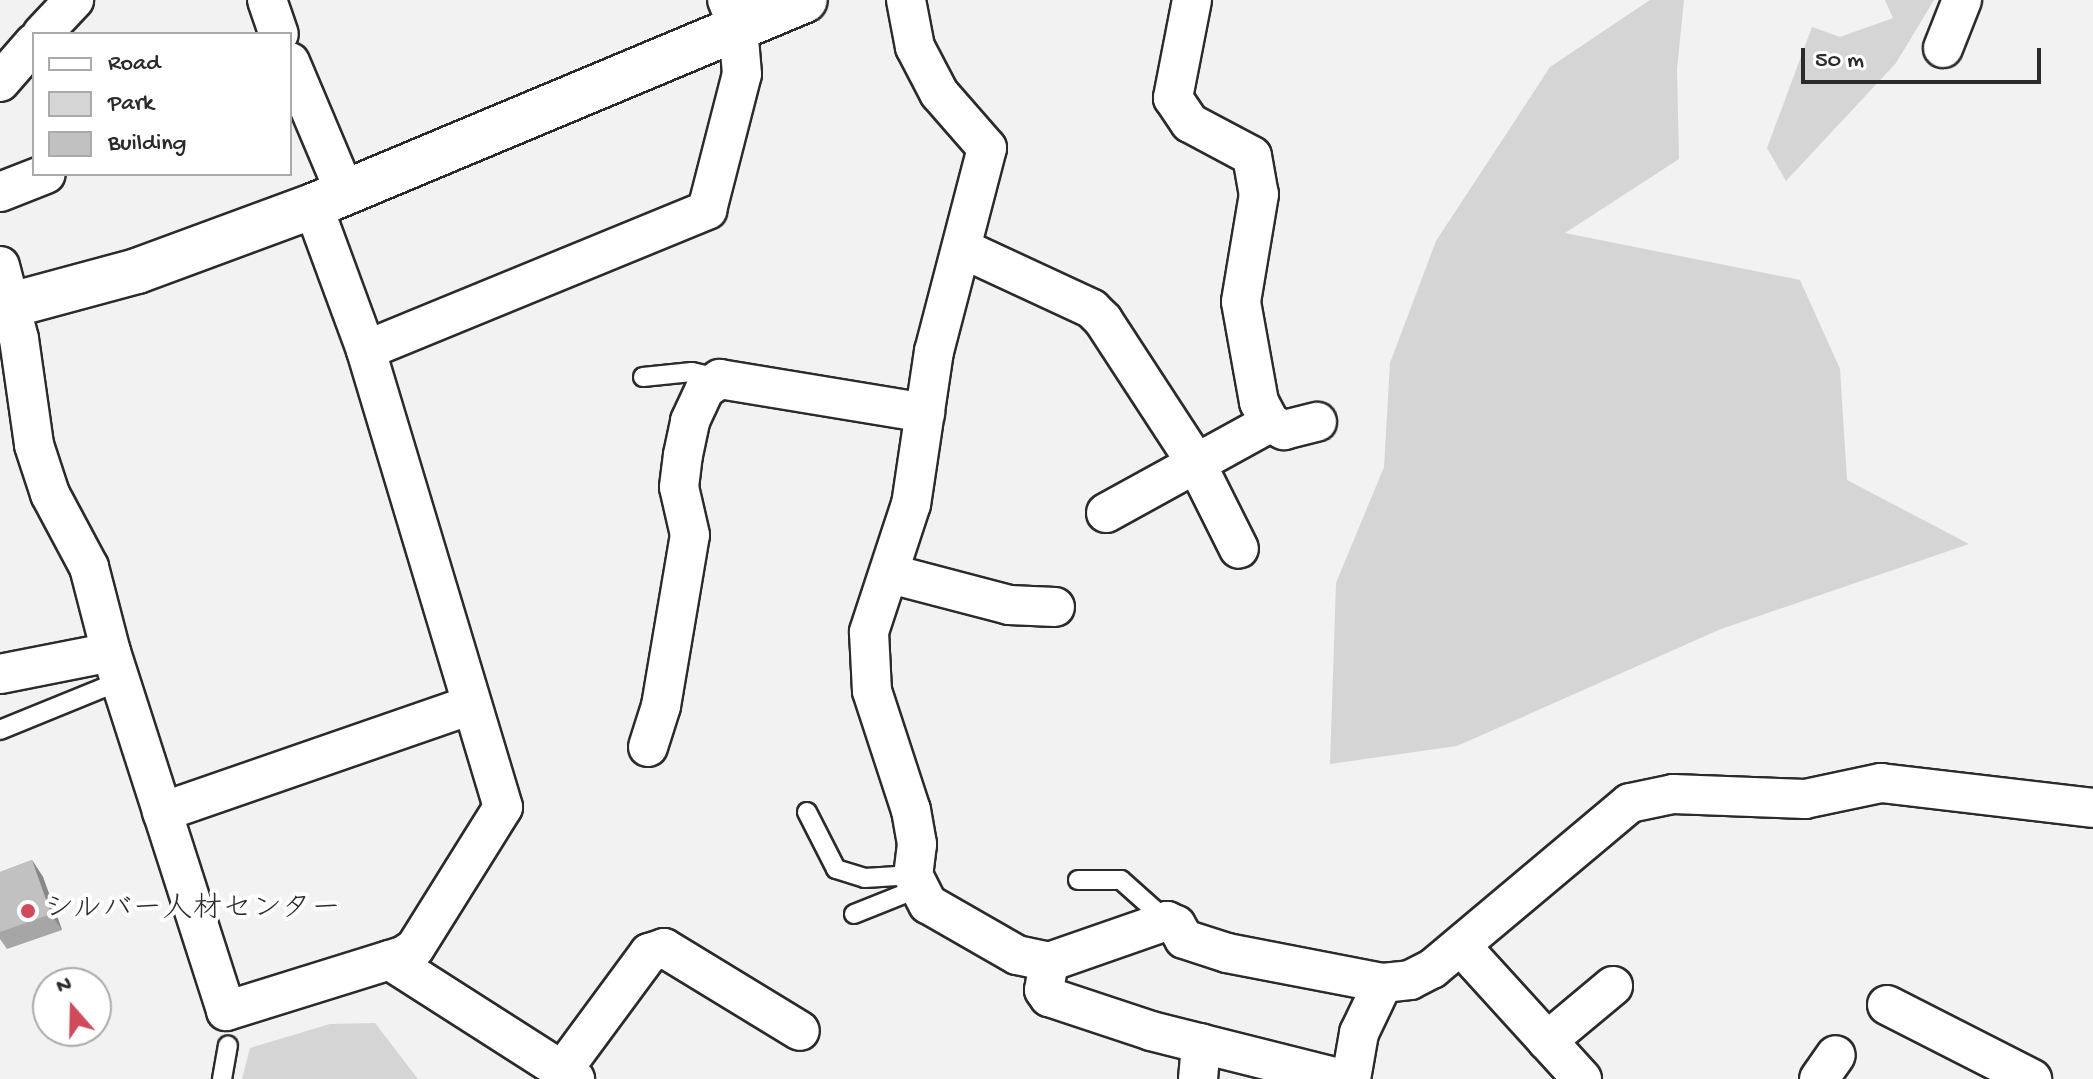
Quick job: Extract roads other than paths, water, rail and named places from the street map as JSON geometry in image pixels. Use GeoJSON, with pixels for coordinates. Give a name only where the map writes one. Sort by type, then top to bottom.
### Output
{"type":"FeatureCollection","features":[{"type":"Feature","properties":{"kind":"street"},"geometry":{"type":"LineString","coordinates":[[44,32],[74,0]]}},
{"type":"Feature","properties":{"kind":"street"},"geometry":{"type":"LineString","coordinates":[[267,0],[278,32]]}},
{"type":"Feature","properties":{"kind":"street"},"geometry":{"type":"LineString","coordinates":[[292,74],[329,199],[366,350],[503,807],[415,948],[389,960],[226,1011],[116,666],[89,567],[50,494],[34,445],[4,293],[137,271],[329,199],[732,14],[805,0]]}},
{"type":"Feature","properties":{"kind":"street"},"geometry":{"type":"LineString","coordinates":[[906,0],[915,47],[939,93],[987,148],[934,351],[911,504],[891,574],[869,632],[872,691],[911,810],[917,844],[916,881],[928,904],[1017,955],[1049,962],[1167,921],[1176,925],[1184,939],[1227,953],[1383,983],[1410,980],[1461,946],[1630,803],[1673,794],[1805,799],[1881,783],[2093,808]]}},
{"type":"Feature","properties":{"kind":"street"},"geometry":{"type":"LineString","coordinates":[[1192,0],[1173,98],[1190,123],[1252,156],[1259,194],[1241,302],[1259,402],[1270,423],[1284,430],[1317,422]]}},
{"type":"Feature","properties":{"kind":"street"},"geometry":{"type":"LineString","coordinates":[[1943,48],[1962,0]]}},
{"type":"Feature","properties":{"kind":"street"},"geometry":{"type":"LineString","coordinates":[[366,350],[707,210],[742,74],[732,14]]}},
{"type":"Feature","properties":{"kind":"street"},"geometry":{"type":"LineString","coordinates":[[0,82],[32,45]]}},
{"type":"Feature","properties":{"kind":"street"},"geometry":{"type":"LineString","coordinates":[[0,192],[41,176]]}},
{"type":"Feature","properties":{"kind":"street"},"geometry":{"type":"LineString","coordinates":[[963,249],[1092,309],[1195,461],[1239,549]]}},
{"type":"Feature","properties":{"kind":"street"},"geometry":{"type":"LineString","coordinates":[[648,747],[661,706],[690,535],[679,487],[690,421],[705,389],[720,379],[925,413]]}},
{"type":"Feature","properties":{"kind":"street"},"geometry":{"type":"LineString","coordinates":[[1106,513],[1195,461],[1270,423]]}},
{"type":"Feature","properties":{"kind":"street"},"geometry":{"type":"LineString","coordinates":[[891,574],[1009,605],[1055,607]]}},
{"type":"Feature","properties":{"kind":"street"},"geometry":{"type":"LineString","coordinates":[[0,674],[116,666]]}},
{"type":"Feature","properties":{"kind":"street"},"geometry":{"type":"LineString","coordinates":[[162,812],[471,705]]}},
{"type":"Feature","properties":{"kind":"street"},"geometry":{"type":"LineString","coordinates":[[1461,946],[1582,1079]]}},
{"type":"Feature","properties":{"kind":"street"},"geometry":{"type":"LineString","coordinates":[[389,960],[569,1075],[649,953],[664,948],[800,1031]]}},
{"type":"Feature","properties":{"kind":"street"},"geometry":{"type":"LineString","coordinates":[[1049,962],[1044,990],[1049,997],[1200,1061],[1342,1079]]}},
{"type":"Feature","properties":{"kind":"street"},"geometry":{"type":"LineString","coordinates":[[1351,1079],[1359,1033],[1383,983]]}},
{"type":"Feature","properties":{"kind":"street"},"geometry":{"type":"LineString","coordinates":[[1547,1041],[1613,986]]}},
{"type":"Feature","properties":{"kind":"street"},"geometry":{"type":"LineString","coordinates":[[1887,1005],[2032,1079]]}},
{"type":"Feature","properties":{"kind":"lane"},"geometry":{"type":"LineString","coordinates":[[643,377],[692,372],[720,379]]}},
{"type":"Feature","properties":{"kind":"lane"},"geometry":{"type":"LineString","coordinates":[[0,730],[116,666]]}},
{"type":"Feature","properties":{"kind":"lane"},"geometry":{"type":"LineString","coordinates":[[807,812],[836,869],[865,878],[916,881]]}},
{"type":"Feature","properties":{"kind":"lane"},"geometry":{"type":"LineString","coordinates":[[1078,880],[1121,880],[1167,921]]}},
{"type":"Feature","properties":{"kind":"lane"},"geometry":{"type":"LineString","coordinates":[[854,914],[916,881]]}},
{"type":"Feature","properties":{"kind":"lane"},"geometry":{"type":"LineString","coordinates":[[222,1079],[228,1046]]}},
{"type":"Feature","properties":{"kind":"place","name":"シルバー人材センター"},"geometry":{"type":"Point","coordinates":[28,911]}}]}
